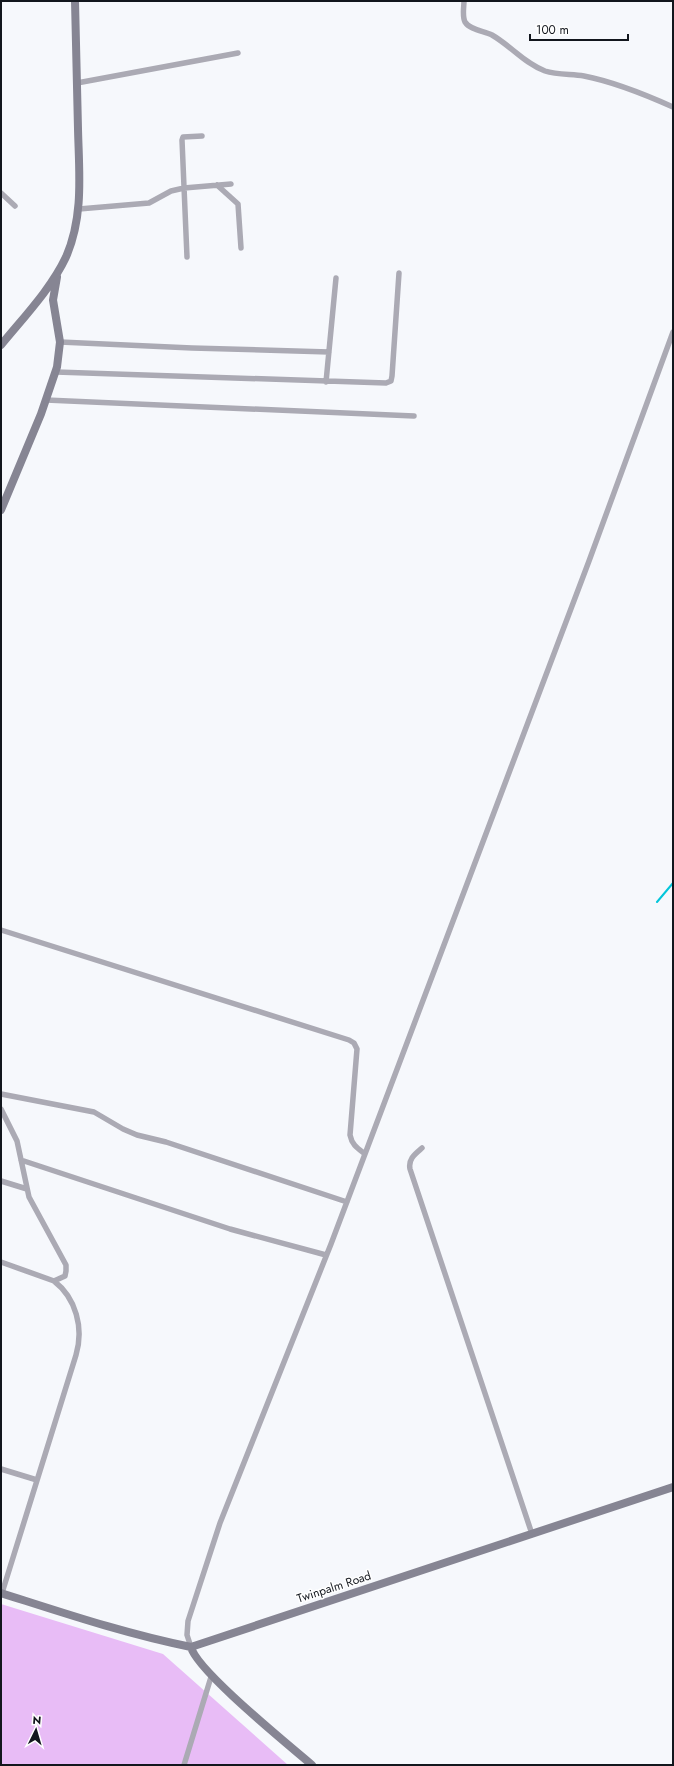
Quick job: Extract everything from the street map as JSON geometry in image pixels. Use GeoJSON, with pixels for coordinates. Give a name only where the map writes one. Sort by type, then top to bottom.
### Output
{"type":"FeatureCollection","features":[{"type":"Feature","properties":{"kind":"street"},"geometry":{"type":"LineString","coordinates":[[1,345],[37,300],[59,268],[65,258],[72,240],[78,219],[75,1]]}},
{"type":"Feature","properties":{"kind":"street"},"geometry":{"type":"LineString","coordinates":[[464,1],[464,17],[470,27],[500,40],[538,68],[558,74],[585,76],[605,81],[628,88],[673,107]]}},
{"type":"Feature","properties":{"kind":"street"},"geometry":{"type":"LineString","coordinates":[[77,83],[238,53]]}},
{"type":"Feature","properties":{"kind":"street"},"geometry":{"type":"LineString","coordinates":[[187,257],[182,138],[202,136]]}},
{"type":"Feature","properties":{"kind":"street"},"geometry":{"type":"LineString","coordinates":[[79,209],[153,202],[165,193],[184,188],[231,184]]}},
{"type":"Feature","properties":{"kind":"street"},"geometry":{"type":"LineString","coordinates":[[217,185],[238,204],[241,248]]}},
{"type":"Feature","properties":{"kind":"street"},"geometry":{"type":"LineString","coordinates":[[1,193],[14,206]]}},
{"type":"Feature","properties":{"kind":"street"},"geometry":{"type":"LineString","coordinates":[[1,510],[56,372],[60,354],[60,342],[54,305],[54,284],[59,268]]}},
{"type":"Feature","properties":{"kind":"street"},"geometry":{"type":"LineString","coordinates":[[56,372],[380,384],[390,381],[399,273]]}},
{"type":"Feature","properties":{"kind":"street"},"geometry":{"type":"LineString","coordinates":[[326,382],[336,278]]}},
{"type":"Feature","properties":{"kind":"street"},"geometry":{"type":"LineString","coordinates":[[37,300],[46,301],[54,305]]}},
{"type":"Feature","properties":{"kind":"street"},"geometry":{"type":"LineString","coordinates":[[312,1765],[212,1677],[197,1660],[187,1634],[188,1620],[207,1560],[365,1154],[589,561],[672,336]]}},
{"type":"Feature","properties":{"kind":"street"},"geometry":{"type":"LineString","coordinates":[[60,342],[329,352]]}},
{"type":"Feature","properties":{"kind":"street"},"geometry":{"type":"LineString","coordinates":[[46,400],[414,416]]}},
{"type":"Feature","properties":{"kind":"street"},"geometry":{"type":"LineString","coordinates":[[1,930],[349,1040],[357,1049],[350,1135],[351,1142],[355,1148],[365,1154]]}},
{"type":"Feature","properties":{"kind":"street"},"geometry":{"type":"LineString","coordinates":[[1,1094],[94,1112],[123,1130],[166,1142],[346,1202]]}},
{"type":"Feature","properties":{"kind":"street"},"geometry":{"type":"LineString","coordinates":[[1,1110],[14,1133],[34,1208],[66,1265],[65,1276],[54,1281]]}},
{"type":"Feature","properties":{"kind":"street"},"geometry":{"type":"LineString","coordinates":[[422,1148],[411,1159],[409,1164],[410,1169],[532,1534]]}},
{"type":"Feature","properties":{"kind":"street"},"geometry":{"type":"LineString","coordinates":[[21,1160],[230,1229],[326,1254]]}},
{"type":"Feature","properties":{"kind":"street"},"geometry":{"type":"LineString","coordinates":[[1,1181],[28,1189]]}},
{"type":"Feature","properties":{"kind":"street"},"geometry":{"type":"LineString","coordinates":[[1,1262],[54,1281],[64,1290],[71,1302],[80,1332],[79,1344],[1,1593],[139,1635],[191,1647]]}},
{"type":"Feature","properties":{"kind":"street"},"geometry":{"type":"LineString","coordinates":[[1,1469],[37,1480]]}},
{"type":"Feature","properties":{"kind":"street","name":"Twinpalm Road"},"geometry":{"type":"LineString","coordinates":[[191,1647],[673,1487]]}},
{"type":"Feature","properties":{"kind":"street"},"geometry":{"type":"LineString","coordinates":[[184,1765],[212,1677]]}},
{"type":"Feature","properties":{"kind":"shaded area"},"geometry":{"type":"Polygon","coordinates":[[[1,1604],[163,1654],[288,1765],[1,1765],[1,1604]]]}},
{"type":"Feature","properties":{"kind":"waterway"},"geometry":{"type":"LineString","coordinates":[[657,902],[673,883]]}}]}
